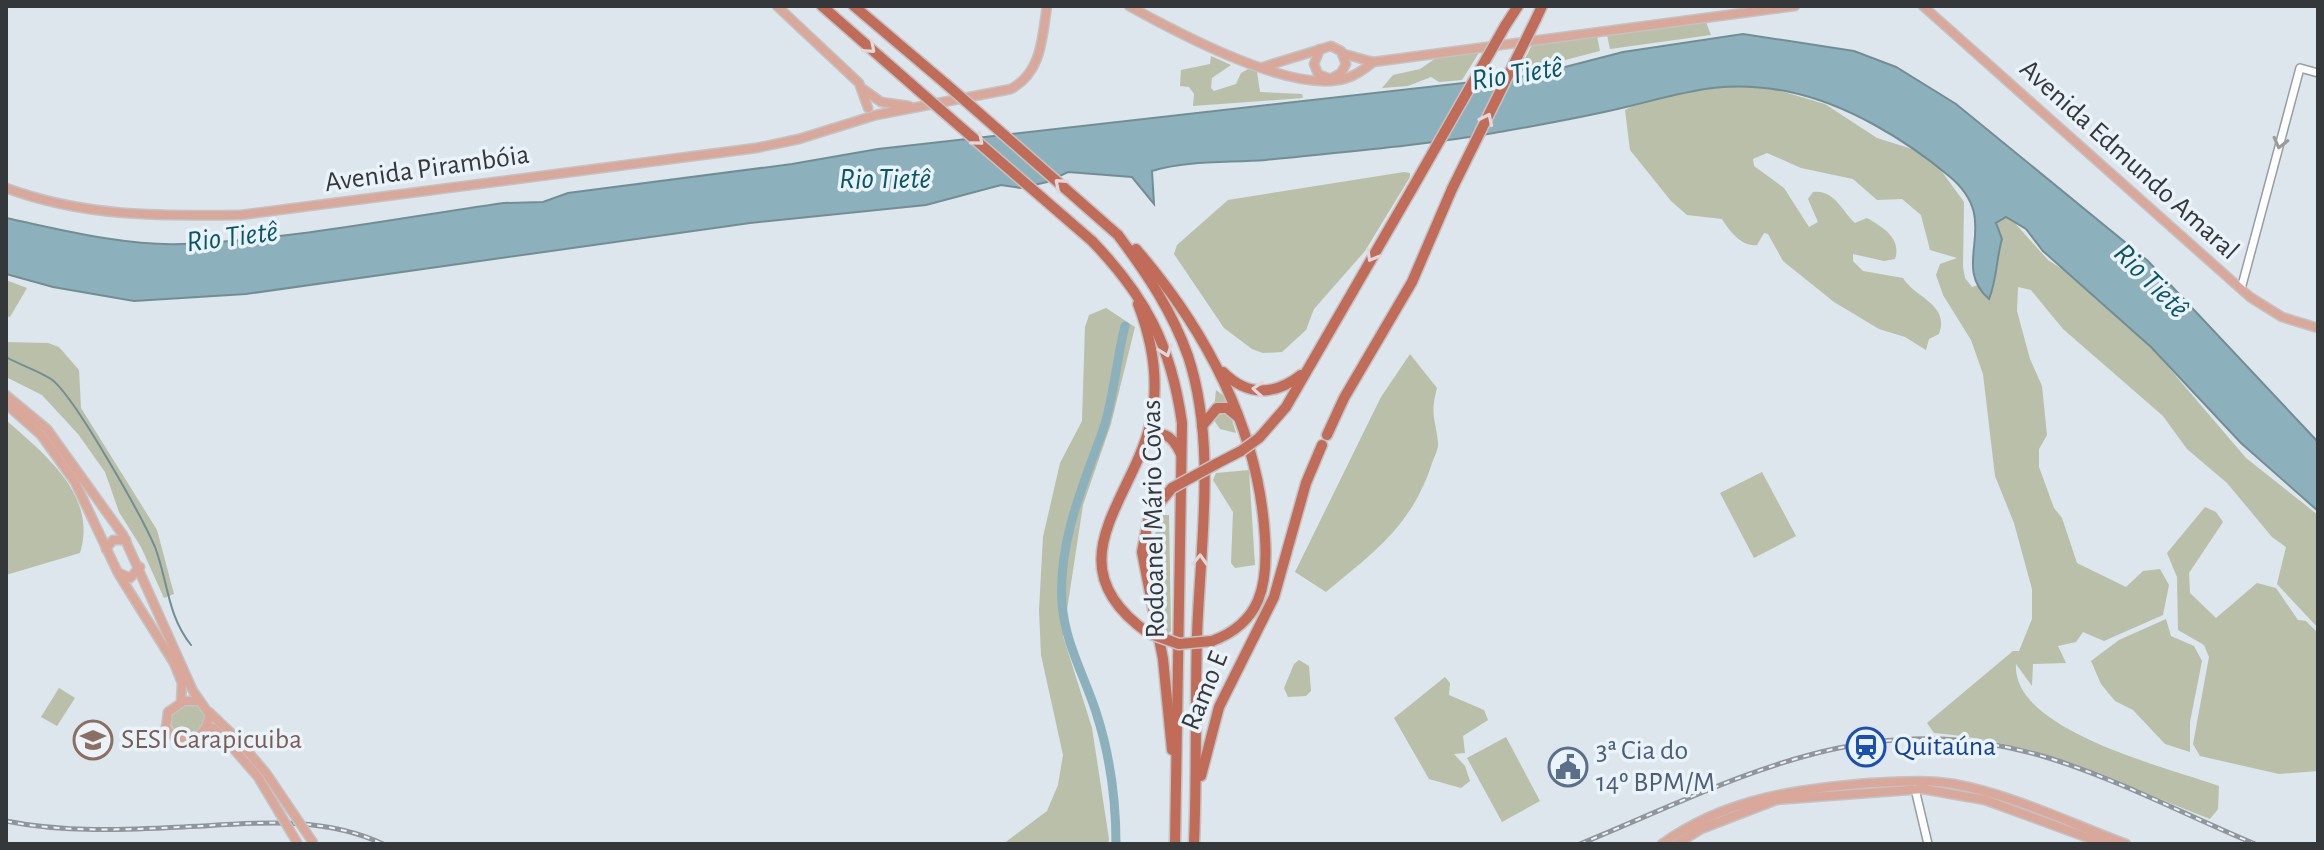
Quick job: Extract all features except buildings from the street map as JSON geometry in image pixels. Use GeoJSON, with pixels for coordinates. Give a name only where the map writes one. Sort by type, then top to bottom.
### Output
{"type":"FeatureCollection","features":[{"type":"Feature","properties":{"kind":"highway","name":"Rodoanel Mário Covas"},"geometry":{"type":"LineString","coordinates":[[822,6],[1092,241],[1128,280],[1154,322],[1170,364],[1182,423],[1175,844]]}},
{"type":"Feature","properties":{"kind":"highway"},"geometry":{"type":"LineString","coordinates":[[854,6],[1118,235],[1164,283],[1214,363],[1241,420],[1255,464],[1262,508],[1265,584],[1259,603],[1247,620],[1212,641],[1179,644],[1148,633],[1118,604],[1102,561],[1106,524],[1141,450],[1153,406],[1154,366],[1147,328],[1128,280]]}},
{"type":"Feature","properties":{"kind":"highway"},"geometry":{"type":"LineString","coordinates":[[1177,804],[1166,680],[1142,552],[1149,516],[1172,488],[1241,451],[1281,415],[1516,6]]}},
{"type":"Feature","properties":{"kind":"highway","name":"Ramo E"},"geometry":{"type":"LineString","coordinates":[[1196,802],[1219,707],[1271,603],[1306,483],[1344,398],[1412,282],[1452,189],[1542,6]]}},
{"type":"Feature","properties":{"kind":"highway","name":"Rodoanel Mário Covas"},"geometry":{"type":"LineString","coordinates":[[1134,251],[1164,301],[1180,337],[1196,388],[1201,428],[1194,844]]}},
{"type":"Feature","properties":{"kind":"highway"},"geometry":{"type":"LineString","coordinates":[[1214,363],[1238,385],[1256,391],[1276,389],[1305,371]]}},
{"type":"Feature","properties":{"kind":"highway"},"geometry":{"type":"LineString","coordinates":[[1201,428],[1217,408],[1227,408],[1241,420]]}},
{"type":"Feature","properties":{"kind":"highway"},"geometry":{"type":"LineString","coordinates":[[1141,450],[1155,435],[1165,433],[1171,437],[1182,456]]}},
{"type":"Feature","properties":{"kind":"main road"},"geometry":{"type":"LineString","coordinates":[[777,6],[863,89],[881,102],[915,107]]}},
{"type":"Feature","properties":{"kind":"main road"},"geometry":{"type":"LineString","coordinates":[[876,112],[996,94],[1020,85],[1032,73],[1039,55],[1047,6]]}},
{"type":"Feature","properties":{"kind":"main road"},"geometry":{"type":"LineString","coordinates":[[1129,6],[1216,52],[1293,74],[1347,78],[1373,62]]}},
{"type":"Feature","properties":{"kind":"main road"},"geometry":{"type":"LineString","coordinates":[[1263,67],[1331,46],[1344,54],[1373,62],[1795,6]]}},
{"type":"Feature","properties":{"kind":"main road","name":"Avenida Edmundo Amaral"},"geometry":{"type":"LineString","coordinates":[[1923,6],[2241,289],[2282,317],[2318,328]]}},
{"type":"Feature","properties":{"kind":"main road"},"geometry":{"type":"LineString","coordinates":[[1320,49],[1314,64],[1318,74],[1330,78]]}},
{"type":"Feature","properties":{"kind":"main road"},"geometry":{"type":"LineString","coordinates":[[1330,78],[1344,69],[1344,54]]}},
{"type":"Feature","properties":{"kind":"main road"},"geometry":{"type":"LineString","coordinates":[[1287,62],[1293,74]]}},
{"type":"Feature","properties":{"kind":"main road"},"geometry":{"type":"LineString","coordinates":[[863,89],[876,112]]}},
{"type":"Feature","properties":{"kind":"main road"},"geometry":{"type":"LineString","coordinates":[[876,112],[881,102]]}},
{"type":"Feature","properties":{"kind":"main road","name":"Avenida Pirambóia"},"geometry":{"type":"LineString","coordinates":[[6,188],[59,205],[107,213],[174,218],[241,215],[730,152],[799,139],[852,123],[876,112],[881,102]]}},
{"type":"Feature","properties":{"kind":"main road"},"geometry":{"type":"LineString","coordinates":[[6,395],[47,429],[126,540],[198,701],[258,777],[298,844]]}},
{"type":"Feature","properties":{"kind":"main road"},"geometry":{"type":"LineString","coordinates":[[6,404],[28,421],[55,452],[82,495],[118,573],[174,663],[182,683],[181,702]]}},
{"type":"Feature","properties":{"kind":"main road"},"geometry":{"type":"LineString","coordinates":[[106,549],[116,539],[126,540]]}},
{"type":"Feature","properties":{"kind":"main road"},"geometry":{"type":"LineString","coordinates":[[118,573],[130,578],[140,567]]}},
{"type":"Feature","properties":{"kind":"main road"},"geometry":{"type":"LineString","coordinates":[[198,701],[181,702],[166,716],[171,735],[187,740],[207,728],[213,728],[234,743],[266,773],[314,844]]}},
{"type":"Feature","properties":{"kind":"main road"},"geometry":{"type":"LineString","coordinates":[[207,728],[208,711]]}},
{"type":"Feature","properties":{"kind":"main road"},"geometry":{"type":"LineString","coordinates":[[1662,844],[1687,828],[1764,796],[1834,785],[1938,782],[1973,789],[2126,844]]}},
{"type":"Feature","properties":{"kind":"main road"},"geometry":{"type":"LineString","coordinates":[[1677,844],[1701,829],[1776,800],[1915,789],[1966,795],[2105,844]]}},
{"type":"Feature","properties":{"kind":"main road"},"geometry":{"type":"LineString","coordinates":[[2050,824],[2061,820]]}},
{"type":"Feature","properties":{"kind":"street"},"geometry":{"type":"LineString","coordinates":[[2241,289],[2300,68],[2318,73]]}},
{"type":"Feature","properties":{"kind":"street"},"geometry":{"type":"LineString","coordinates":[[1915,789],[1928,844]]}},
{"type":"Feature","properties":{"kind":"green space"},"geometry":{"type":"Polygon","coordinates":[[[1706,22],[1711,35],[1610,49],[1607,35],[1706,22]]]}},
{"type":"Feature","properties":{"kind":"green space"},"geometry":{"type":"Polygon","coordinates":[[[1597,36],[1600,51],[1518,72],[1532,45],[1597,36]]]}},
{"type":"Feature","properties":{"kind":"green space"},"geometry":{"type":"Polygon","coordinates":[[[1480,51],[1462,80],[1439,82],[1431,77],[1408,86],[1382,88],[1393,75],[1420,69],[1436,58],[1480,51]]]}},
{"type":"Feature","properties":{"kind":"green space"},"geometry":{"type":"Polygon","coordinates":[[[1211,56],[1231,65],[1212,78],[1211,88],[1214,91],[1236,84],[1241,73],[1248,69],[1257,72],[1260,92],[1302,94],[1303,98],[1193,106],[1194,94],[1189,87],[1180,86],[1181,70],[1210,64],[1211,56]]]}},
{"type":"Feature","properties":{"kind":"green space"},"geometry":{"type":"Polygon","coordinates":[[[1729,84],[1777,90],[1825,104],[1877,138],[1912,149],[1940,169],[1964,202],[1963,267],[1965,278],[1972,287],[1978,285],[1992,209],[2013,221],[2048,260],[2073,276],[2140,334],[2246,458],[2318,515],[2318,628],[2277,584],[2286,547],[2272,537],[2227,483],[2187,449],[2163,416],[2063,329],[2031,290],[2018,287],[2017,311],[2030,359],[2042,386],[2047,435],[2039,449],[2039,467],[2054,508],[2062,518],[2077,563],[2126,587],[2143,571],[2160,569],[2169,585],[2163,615],[2104,641],[2083,632],[2076,642],[2058,646],[2066,663],[2033,664],[2032,686],[2016,664],[2021,688],[2039,709],[2097,743],[2219,786],[2218,809],[2210,819],[2042,754],[1934,733],[1927,723],[2013,651],[2019,651],[2032,619],[2032,589],[2014,523],[1995,476],[1983,374],[1971,340],[1943,295],[1936,275],[1940,264],[1957,258],[1930,250],[1921,215],[1902,199],[1877,200],[1853,179],[1801,168],[1767,153],[1753,159],[1754,166],[1784,188],[1809,227],[1818,222],[1808,199],[1813,192],[1820,192],[1832,197],[1855,223],[1867,218],[1890,234],[1896,245],[1895,259],[1884,261],[1853,254],[1853,261],[1863,271],[1903,278],[1936,308],[1940,315],[1939,334],[1929,339],[1926,350],[1905,337],[1879,329],[1834,302],[1783,261],[1768,234],[1764,233],[1757,245],[1751,245],[1736,237],[1722,219],[1687,215],[1671,201],[1630,150],[1625,110],[1660,92],[1729,84]]]}},
{"type":"Feature","properties":{"kind":"green space"},"geometry":{"type":"Polygon","coordinates":[[[1410,173],[1410,177],[1365,251],[1314,309],[1306,330],[1282,352],[1263,353],[1252,349],[1224,328],[1174,254],[1177,245],[1228,200],[1410,173]]]}},
{"type":"Feature","properties":{"kind":"green space"},"geometry":{"type":"Polygon","coordinates":[[[6,280],[27,288],[10,317],[6,316],[6,280]]]}},
{"type":"Feature","properties":{"kind":"green space"},"geometry":{"type":"Polygon","coordinates":[[[1106,308],[1135,327],[1111,424],[1083,505],[1063,636],[1092,728],[1109,839],[1108,844],[1003,844],[1047,811],[1058,785],[1063,755],[1041,655],[1039,610],[1043,537],[1060,463],[1082,421],[1085,327],[1089,315],[1106,308]]]}},
{"type":"Feature","properties":{"kind":"green space"},"geometry":{"type":"Polygon","coordinates":[[[6,342],[48,343],[59,347],[79,370],[81,408],[157,530],[174,594],[164,598],[141,547],[119,512],[105,472],[78,434],[42,395],[6,377],[6,342]]]}},
{"type":"Feature","properties":{"kind":"green space"},"geometry":{"type":"Polygon","coordinates":[[[1410,354],[1437,388],[1433,410],[1437,451],[1423,487],[1401,522],[1375,551],[1326,592],[1295,572],[1381,397],[1410,354]]]}},
{"type":"Feature","properties":{"kind":"green space"},"geometry":{"type":"Polygon","coordinates":[[[1216,390],[1225,397],[1236,433],[1220,429],[1213,419],[1216,390]]]}},
{"type":"Feature","properties":{"kind":"green space"},"geometry":{"type":"Polygon","coordinates":[[[6,420],[64,478],[75,494],[84,532],[80,553],[6,575],[6,420]]]}},
{"type":"Feature","properties":{"kind":"green space"},"geometry":{"type":"Polygon","coordinates":[[[1249,470],[1255,565],[1235,568],[1231,563],[1233,512],[1213,480],[1216,473],[1249,470]]]}},
{"type":"Feature","properties":{"kind":"green space"},"geometry":{"type":"Polygon","coordinates":[[[1762,472],[1796,536],[1754,558],[1720,493],[1762,472]]]}},
{"type":"Feature","properties":{"kind":"green space"},"geometry":{"type":"Polygon","coordinates":[[[2205,507],[2216,512],[2223,522],[2189,573],[2190,593],[2216,618],[2257,583],[2276,588],[2298,620],[2306,621],[2318,633],[2318,771],[2279,774],[2200,756],[2193,744],[2209,657],[2204,645],[2178,630],[2177,577],[2167,553],[2205,507]]]}},
{"type":"Feature","properties":{"kind":"green space"},"geometry":{"type":"Polygon","coordinates":[[[1163,515],[1169,515],[1171,631],[1167,635],[1163,634],[1152,558],[1153,543],[1163,515]]]}},
{"type":"Feature","properties":{"kind":"green space"},"geometry":{"type":"Polygon","coordinates":[[[2166,619],[2171,636],[2194,646],[2202,661],[2190,722],[2190,752],[2165,744],[2133,710],[2115,701],[2101,684],[2091,661],[2119,640],[2166,619]]]}},
{"type":"Feature","properties":{"kind":"green space"},"geometry":{"type":"Polygon","coordinates":[[[1299,660],[1309,666],[1311,691],[1306,696],[1288,697],[1284,688],[1294,664],[1299,660]]]}},
{"type":"Feature","properties":{"kind":"green space"},"geometry":{"type":"Polygon","coordinates":[[[1445,677],[1450,683],[1449,695],[1484,710],[1488,720],[1463,736],[1465,753],[1454,754],[1465,766],[1470,781],[1461,788],[1429,779],[1394,718],[1445,677]]]}},
{"type":"Feature","properties":{"kind":"green space"},"geometry":{"type":"Polygon","coordinates":[[[59,688],[75,698],[57,726],[41,717],[59,688]]]}},
{"type":"Feature","properties":{"kind":"green space"},"geometry":{"type":"Polygon","coordinates":[[[188,703],[200,708],[205,720],[200,732],[188,737],[176,732],[171,720],[176,708],[188,703]]]}},
{"type":"Feature","properties":{"kind":"green space"},"geometry":{"type":"Polygon","coordinates":[[[1506,737],[1540,801],[1502,822],[1467,758],[1506,737]]]}},
{"type":"Feature","properties":{"kind":"water","name":"Rio Tietê"},"geometry":{"type":"Polygon","coordinates":[[[1743,34],[1854,51],[1896,67],[1956,104],[2148,261],[2318,442],[2318,511],[2241,443],[2151,347],[2043,251],[2026,229],[2006,217],[1996,223],[2002,239],[1989,299],[1978,285],[1973,271],[1973,210],[1965,193],[1949,176],[1914,149],[1854,114],[1811,98],[1767,88],[1709,88],[1562,121],[1437,142],[1166,167],[1152,171],[1154,204],[1132,177],[1068,172],[1047,182],[1021,188],[1001,185],[926,205],[750,223],[246,294],[134,301],[53,287],[6,274],[6,218],[93,236],[160,244],[262,238],[504,203],[543,202],[568,193],[792,164],[878,149],[1534,75],[1623,52],[1743,34]]]}},
{"type":"Feature","properties":{"kind":"waterway"},"geometry":{"type":"LineString","coordinates":[[1116,844],[1108,761],[1096,712],[1067,632],[1062,581],[1068,538],[1106,420],[1125,326]]}},
{"type":"Feature","properties":{"kind":"waterway"},"geometry":{"type":"LineString","coordinates":[[6,357],[51,379],[91,431],[155,547],[172,610],[191,645]]}},
{"type":"Feature","properties":{"kind":"railway"},"geometry":{"type":"LineString","coordinates":[[1580,844],[1697,794],[1809,755],[1866,743],[1925,739],[1986,744],[2052,759],[2129,788],[2255,844]]}},
{"type":"Feature","properties":{"kind":"railway"},"geometry":{"type":"LineString","coordinates":[[6,821],[54,828],[104,830],[294,823],[339,829],[383,844]]}},
{"type":"Feature","properties":{"kind":"place","name":"SESI Carapicuiba"},"geometry":{"type":"Point","coordinates":[93,740]}},
{"type":"Feature","properties":{"kind":"place","name":"Quitaúna"},"geometry":{"type":"Point","coordinates":[1866,747]}},
{"type":"Feature","properties":{"kind":"place","name":"3ª Cia do 14º BPM/M"},"geometry":{"type":"Point","coordinates":[1568,767]}}]}
